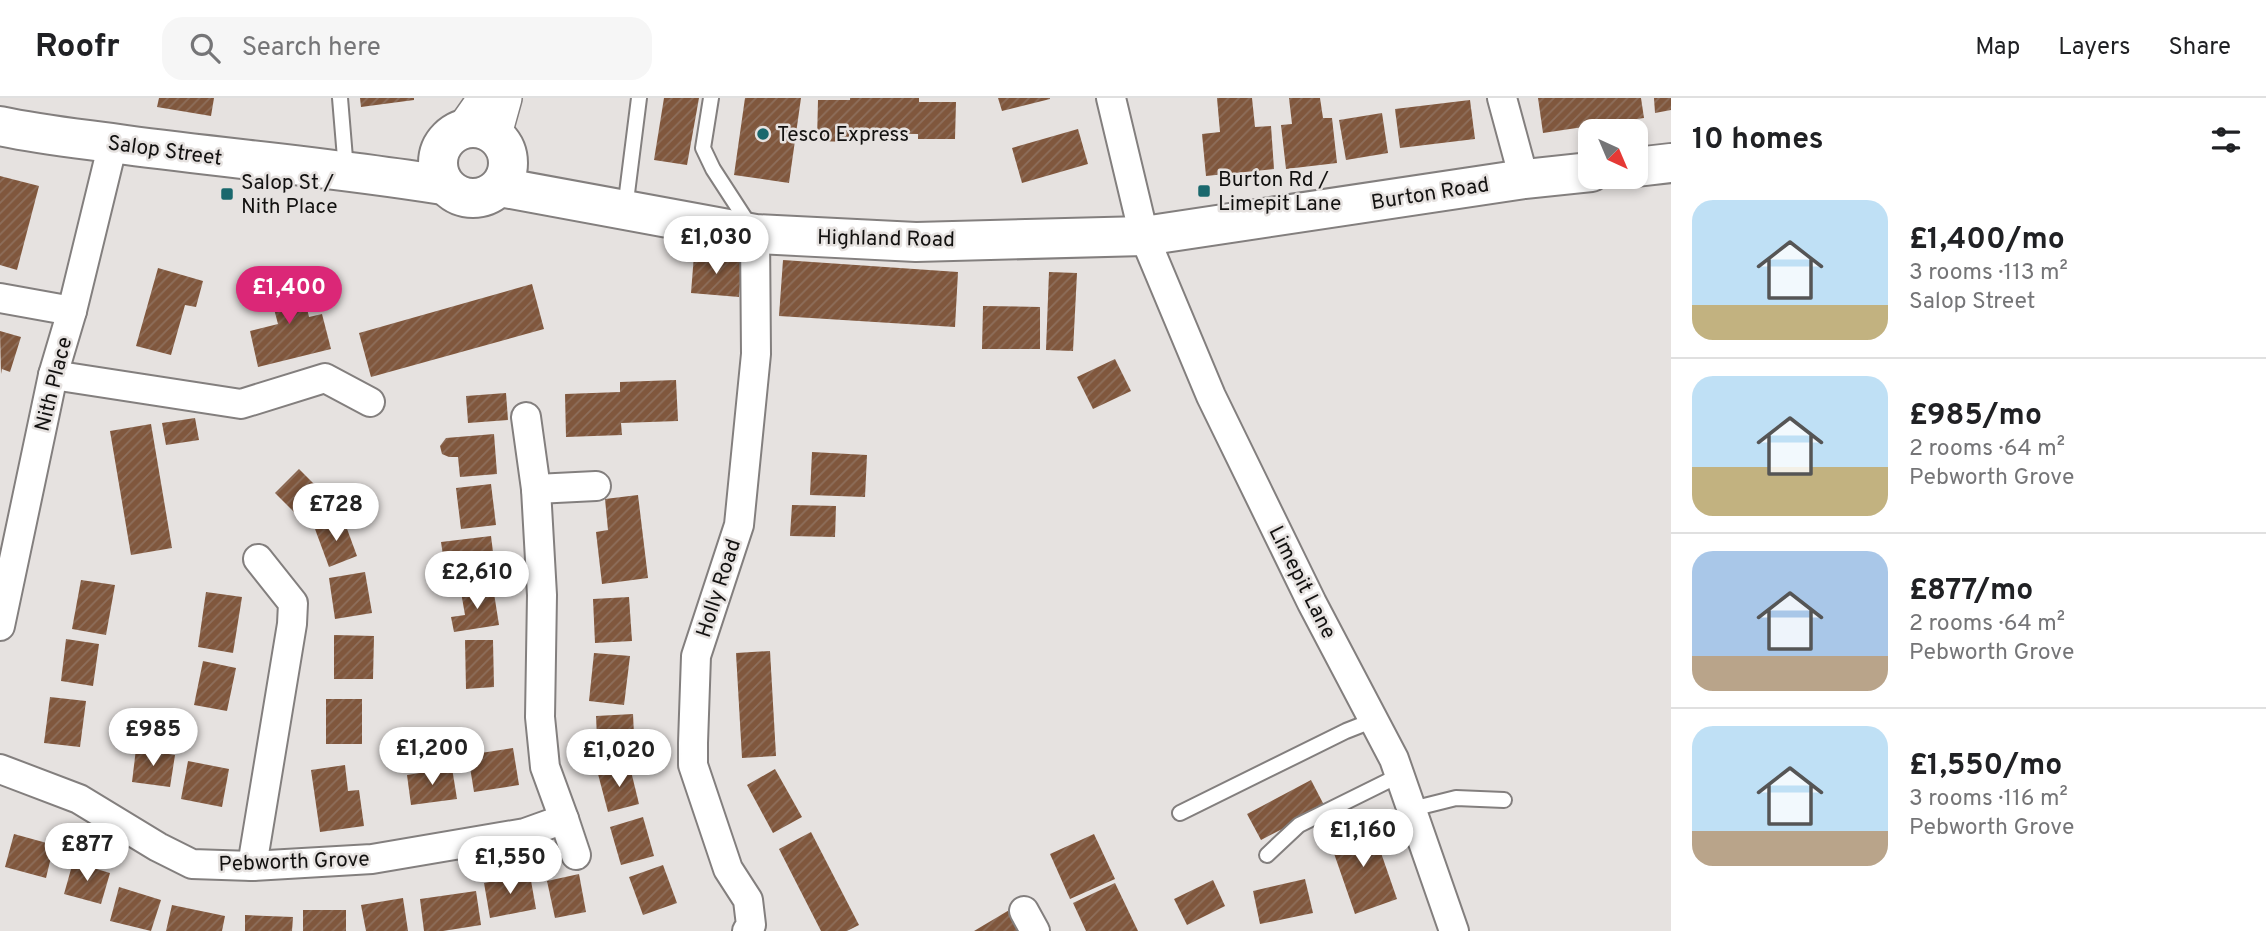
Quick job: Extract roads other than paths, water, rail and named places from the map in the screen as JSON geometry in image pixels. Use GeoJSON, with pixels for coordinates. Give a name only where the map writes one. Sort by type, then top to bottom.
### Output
{"type":"FeatureCollection","features":[{"type":"Feature","properties":{"kind":"main road"},"geometry":{"type":"LineString","coordinates":[[482,120],[506,150],[504,178],[490,195],[470,199],[453,193],[441,170],[443,143],[452,134],[482,120]]}},
{"type":"Feature","properties":{"kind":"main road","name":"Salop Street"},"geometry":{"type":"LineString","coordinates":[[0,126],[242,160],[360,172],[441,170]]}},
{"type":"Feature","properties":{"kind":"main road"},"geometry":{"type":"LineString","coordinates":[[1648,166],[1671,163]]}},
{"type":"Feature","properties":{"kind":"main road","name":"Burton Road"},"geometry":{"type":"LineString","coordinates":[[1144,236],[1524,179],[1578,173]]}},
{"type":"Feature","properties":{"kind":"main road","name":"Highland Road"},"geometry":{"type":"LineString","coordinates":[[504,178],[547,196],[755,234],[916,242],[1144,236]]}},
{"type":"Feature","properties":{"kind":"street"},"geometry":{"type":"LineString","coordinates":[[482,120],[504,98]]}},
{"type":"Feature","properties":{"kind":"street","name":"Limepit Lane"},"geometry":{"type":"LineString","coordinates":[[1111,98],[1144,236],[1211,396],[1312,603],[1394,759],[1454,931]]}},
{"type":"Feature","properties":{"kind":"street"},"geometry":{"type":"LineString","coordinates":[[1502,98],[1524,179]]}},
{"type":"Feature","properties":{"kind":"street","name":"Nith Place"},"geometry":{"type":"LineString","coordinates":[[0,626],[6,568],[113,143]]}},
{"type":"Feature","properties":{"kind":"street","name":"Holly Road"},"geometry":{"type":"LineString","coordinates":[[747,931],[751,925],[748,900],[728,869],[694,765],[693,743],[696,656],[739,525],[756,354],[755,234]]}},
{"type":"Feature","properties":{"kind":"street"},"geometry":{"type":"LineString","coordinates":[[0,298],[72,311]]}},
{"type":"Feature","properties":{"kind":"street"},"geometry":{"type":"LineString","coordinates":[[53,375],[241,404],[326,378],[370,402]]}},
{"type":"Feature","properties":{"kind":"street"},"geometry":{"type":"LineString","coordinates":[[526,417],[536,489],[542,596],[540,717],[545,767],[576,855]]}},
{"type":"Feature","properties":{"kind":"street"},"geometry":{"type":"LineString","coordinates":[[536,489],[596,486]]}},
{"type":"Feature","properties":{"kind":"street"},"geometry":{"type":"LineString","coordinates":[[252,866],[292,624],[293,603],[258,559]]}},
{"type":"Feature","properties":{"kind":"street","name":"Pebworth Grove"},"geometry":{"type":"LineString","coordinates":[[0,769],[79,799],[158,847],[192,864],[252,866],[372,859],[526,833],[564,819]]}},
{"type":"Feature","properties":{"kind":"lane"},"geometry":{"type":"LineString","coordinates":[[340,98],[360,172]]}},
{"type":"Feature","properties":{"kind":"lane"},"geometry":{"type":"LineString","coordinates":[[625,210],[639,98]]}},
{"type":"Feature","properties":{"kind":"lane"},"geometry":{"type":"LineString","coordinates":[[711,98],[703,148],[713,169],[755,234]]}},
{"type":"Feature","properties":{"kind":"lane"},"geometry":{"type":"LineString","coordinates":[[1180,813],[1346,731],[1374,720]]}},
{"type":"Feature","properties":{"kind":"lane"},"geometry":{"type":"LineString","coordinates":[[1267,855],[1299,825],[1399,775]]}},
{"type":"Feature","properties":{"kind":"lane"},"geometry":{"type":"LineString","coordinates":[[1412,809],[1456,798],[1504,800]]}},
{"type":"Feature","properties":{"kind":"place","name":"Tesco Express"},"geometry":{"type":"Point","coordinates":[763,134]}},
{"type":"Feature","properties":{"kind":"place","name":"Burton Rd / Limepit Lane"},"geometry":{"type":"Point","coordinates":[1204,191]}},
{"type":"Feature","properties":{"kind":"place","name":"Salop St / Nith Place"},"geometry":{"type":"Point","coordinates":[227,194]}}]}
